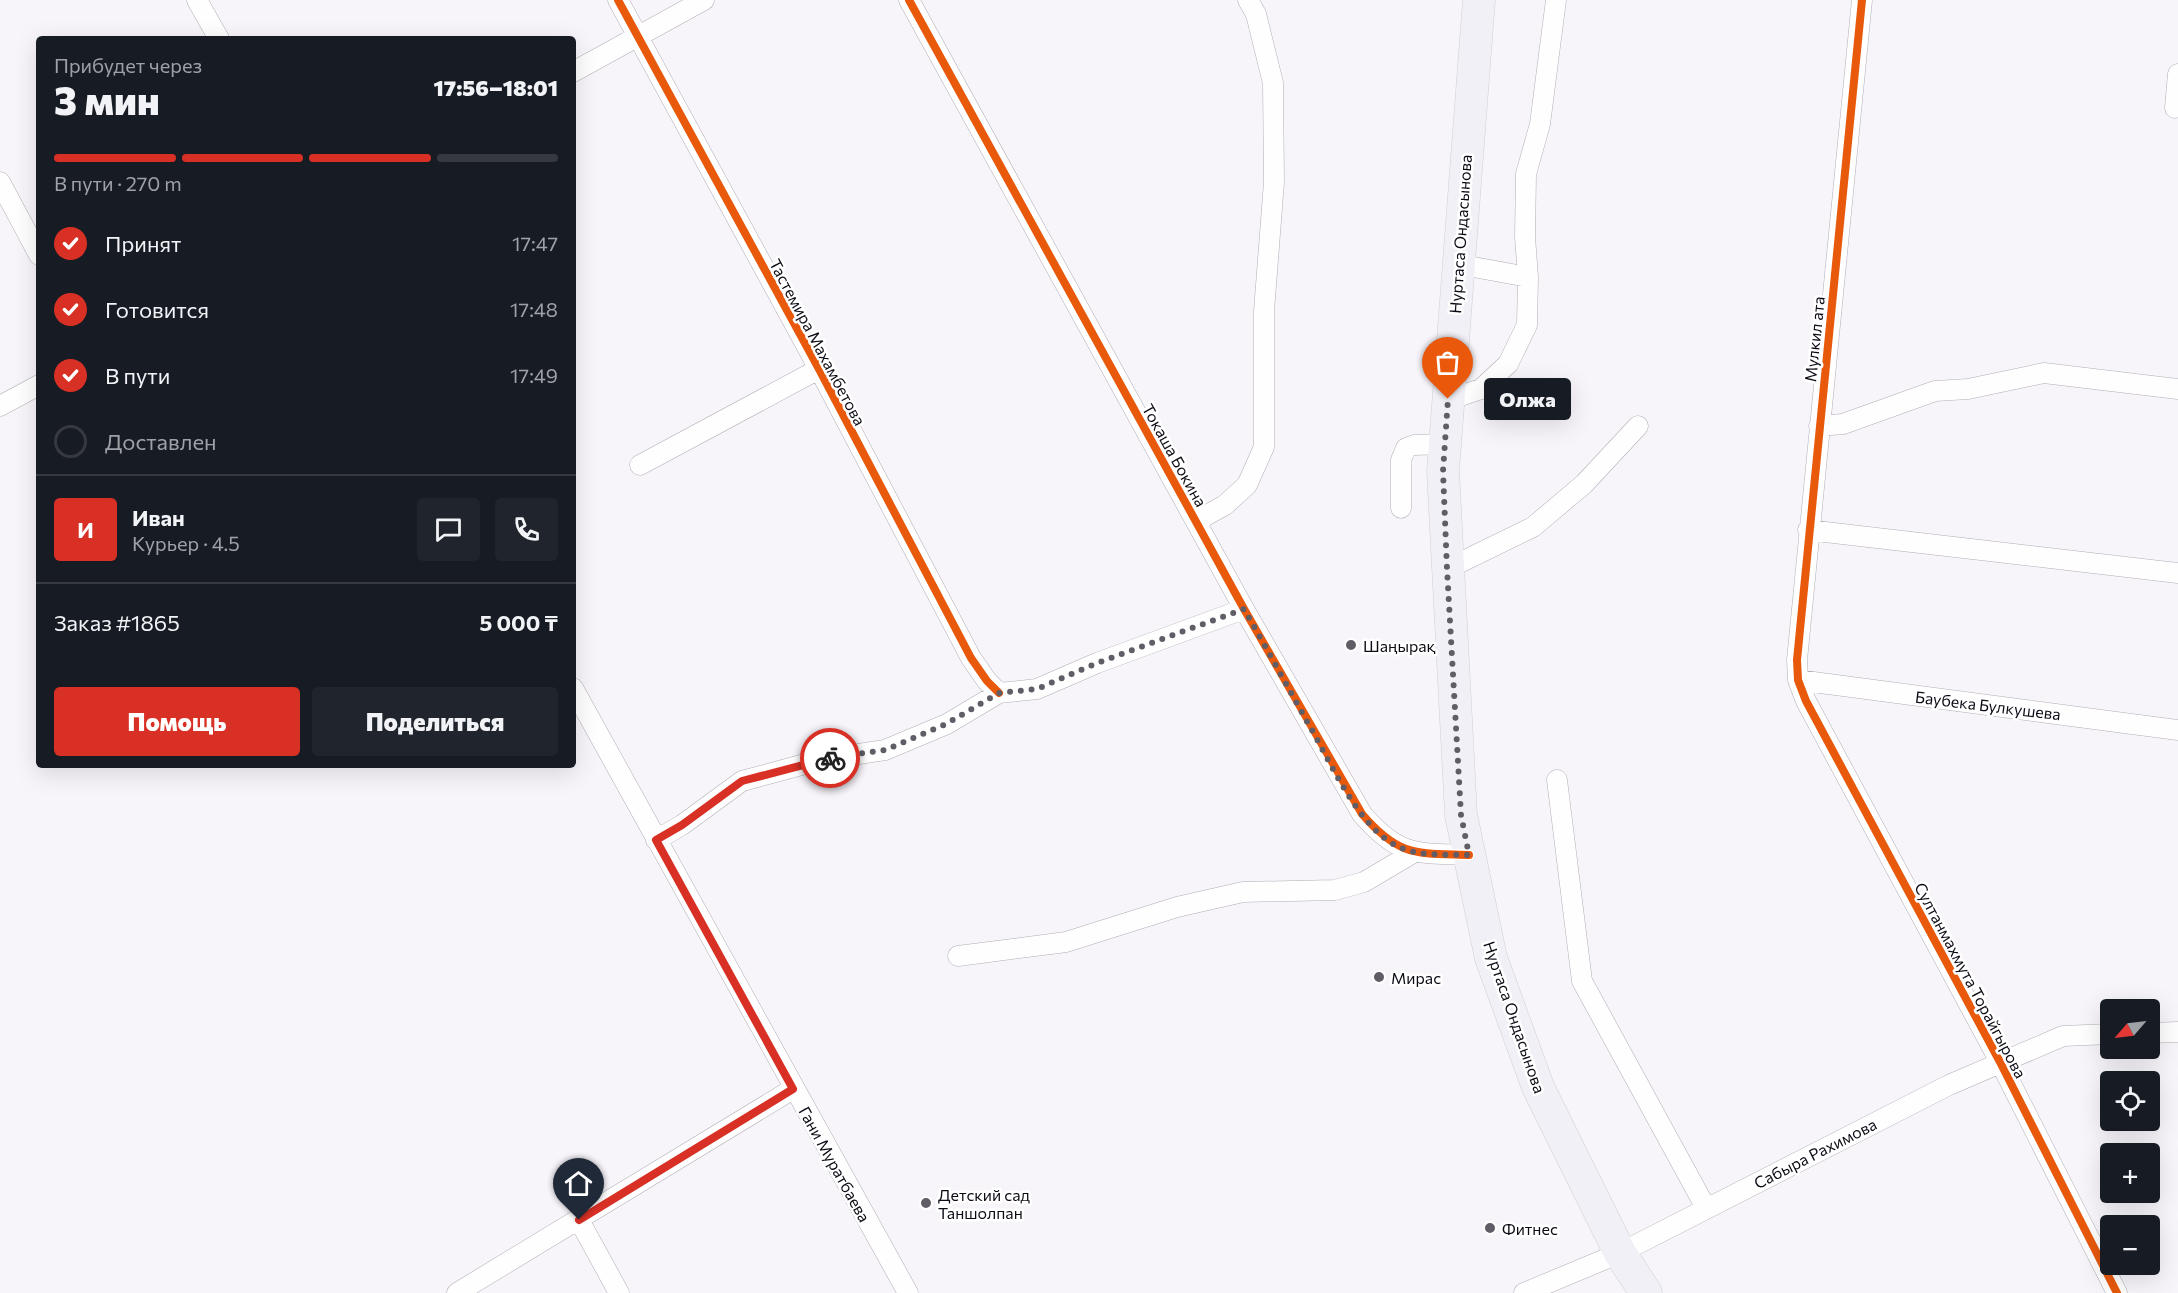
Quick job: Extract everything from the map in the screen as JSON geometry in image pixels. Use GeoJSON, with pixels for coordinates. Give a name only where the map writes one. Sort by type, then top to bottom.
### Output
{"type":"FeatureCollection","features":[{"type":"Feature","properties":{"kind":"main road","name":"Нуртаса Ондасынова"},"geometry":{"type":"LineString","coordinates":[[1479,0],[1457,264],[1443,471],[1461,815],[1491,958],[1520,1038],[1543,1097],[1620,1253],[1646,1293]]}},
{"type":"Feature","properties":{"kind":"street"},"geometry":{"type":"LineString","coordinates":[[197,0],[217,36]]}},
{"type":"Feature","properties":{"kind":"street","name":"Тастемира Махамбетова"},"geometry":{"type":"LineString","coordinates":[[618,0],[819,369],[971,658],[987,681],[999,693]]}},
{"type":"Feature","properties":{"kind":"street"},"geometry":{"type":"LineString","coordinates":[[576,70],[704,0]]}},
{"type":"Feature","properties":{"kind":"street","name":"Токаша Бокина"},"geometry":{"type":"LineString","coordinates":[[909,0],[1244,609],[1362,814],[1379,833],[1396,846],[1413,853],[1469,855]]}},
{"type":"Feature","properties":{"kind":"street"},"geometry":{"type":"LineString","coordinates":[[1196,521],[1225,504],[1247,485],[1264,447],[1264,311],[1274,182],[1273,83],[1256,14],[1248,0]]}},
{"type":"Feature","properties":{"kind":"street"},"geometry":{"type":"LineString","coordinates":[[1448,399],[1481,389],[1508,364],[1527,325],[1526,174],[1540,124],[1556,0]]}},
{"type":"Feature","properties":{"kind":"street","name":"Мулкил ата"},"geometry":{"type":"LineString","coordinates":[[1798,681],[1797,660],[1808,530],[1862,0]]}},
{"type":"Feature","properties":{"kind":"street"},"geometry":{"type":"LineString","coordinates":[[2175,108],[2178,74]]}},
{"type":"Feature","properties":{"kind":"street"},"geometry":{"type":"LineString","coordinates":[[0,182],[36,249]]}},
{"type":"Feature","properties":{"kind":"street"},"geometry":{"type":"LineString","coordinates":[[1457,264],[1528,277]]}},
{"type":"Feature","properties":{"kind":"street"},"geometry":{"type":"LineString","coordinates":[[640,465],[819,369]]}},
{"type":"Feature","properties":{"kind":"street"},"geometry":{"type":"LineString","coordinates":[[1819,426],[1843,424],[1935,391],[1968,389],[2044,373],[2178,389]]}},
{"type":"Feature","properties":{"kind":"street"},"geometry":{"type":"LineString","coordinates":[[0,406],[36,387]]}},
{"type":"Feature","properties":{"kind":"street"},"geometry":{"type":"LineString","coordinates":[[1447,569],[1533,527],[1584,484],[1638,426]]}},
{"type":"Feature","properties":{"kind":"street"},"geometry":{"type":"LineString","coordinates":[[1401,508],[1401,460],[1406,448],[1414,445],[1445,444]]}},
{"type":"Feature","properties":{"kind":"street"},"geometry":{"type":"LineString","coordinates":[[1808,530],[2178,573]]}},
{"type":"Feature","properties":{"kind":"street"},"geometry":{"type":"LineString","coordinates":[[656,840],[682,825],[742,781],[820,759],[885,750],[946,724],[999,693],[1037,689],[1097,663],[1244,609]]}},
{"type":"Feature","properties":{"kind":"street","name":"Баубека Булкушева"},"geometry":{"type":"LineString","coordinates":[[1798,681],[2178,730]]}},
{"type":"Feature","properties":{"kind":"street","name":"Султанмахмута Торайгырова"},"geometry":{"type":"LineString","coordinates":[[1798,681],[1806,701],[2000,1062],[2117,1293]]}},
{"type":"Feature","properties":{"kind":"street","name":"Гани Муратбаева"},"geometry":{"type":"LineString","coordinates":[[576,693],[908,1293]]}},
{"type":"Feature","properties":{"kind":"street"},"geometry":{"type":"LineString","coordinates":[[1557,780],[1582,981],[1706,1208]]}},
{"type":"Feature","properties":{"kind":"street"},"geometry":{"type":"LineString","coordinates":[[958,956],[1066,942],[1177,906],[1243,892],[1335,890],[1364,882],[1413,853]]}},
{"type":"Feature","properties":{"kind":"street"},"geometry":{"type":"LineString","coordinates":[[2160,1033],[2178,1032]]}},
{"type":"Feature","properties":{"kind":"street","name":"Сабыра Рахимова"},"geometry":{"type":"LineString","coordinates":[[1524,1293],[1620,1253],[1949,1085],[2000,1062],[2063,1036],[2100,1034]]}},
{"type":"Feature","properties":{"kind":"street"},"geometry":{"type":"LineString","coordinates":[[457,1293],[793,1089]]}},
{"type":"Feature","properties":{"kind":"street"},"geometry":{"type":"LineString","coordinates":[[579,1220],[619,1293]]}},
{"type":"Feature","properties":{"kind":"cycle path"},"geometry":{"type":"LineString","coordinates":[[618,0],[819,369],[971,658],[987,681],[999,693]]}},
{"type":"Feature","properties":{"kind":"cycle path"},"geometry":{"type":"LineString","coordinates":[[909,0],[1244,609],[1362,814],[1387,838],[1410,850],[1435,854],[1469,855]]}},
{"type":"Feature","properties":{"kind":"cycle path"},"geometry":{"type":"LineString","coordinates":[[1862,0],[1797,660],[1798,680],[1806,701],[2000,1062],[2117,1293]]}},
{"type":"Feature","properties":{"kind":"way so far"},"geometry":{"type":"LineString","coordinates":[[830,758],[885,750],[946,724],[999,693],[1037,689],[1097,663],[1244,609],[1338,775],[1362,814],[1379,833],[1396,846],[1413,853],[1469,855],[1461,815],[1447,569],[1443,471],[1448,399]]}},
{"type":"Feature","properties":{"kind":"place","name":"Олжа"},"geometry":{"type":"Point","coordinates":[1448,399]}},
{"type":"Feature","properties":{"kind":"place","name":"Шаңырақ"},"geometry":{"type":"Point","coordinates":[1351,645]}},
{"type":"Feature","properties":{"kind":"place","name":"Мирас"},"geometry":{"type":"Point","coordinates":[1379,977]}},
{"type":"Feature","properties":{"kind":"place","name":"Детский сад Таншолпан"},"geometry":{"type":"Point","coordinates":[926,1203]}},
{"type":"Feature","properties":{"kind":"place","name":"Фитнес"},"geometry":{"type":"Point","coordinates":[1490,1228]}},
{"type":"Feature","properties":{"kind":"route"},"geometry":{"type":"LineString","coordinates":[[579,1220],[793,1089],[762,1028],[656,840],[682,825],[742,781],[830,758]]}}]}
